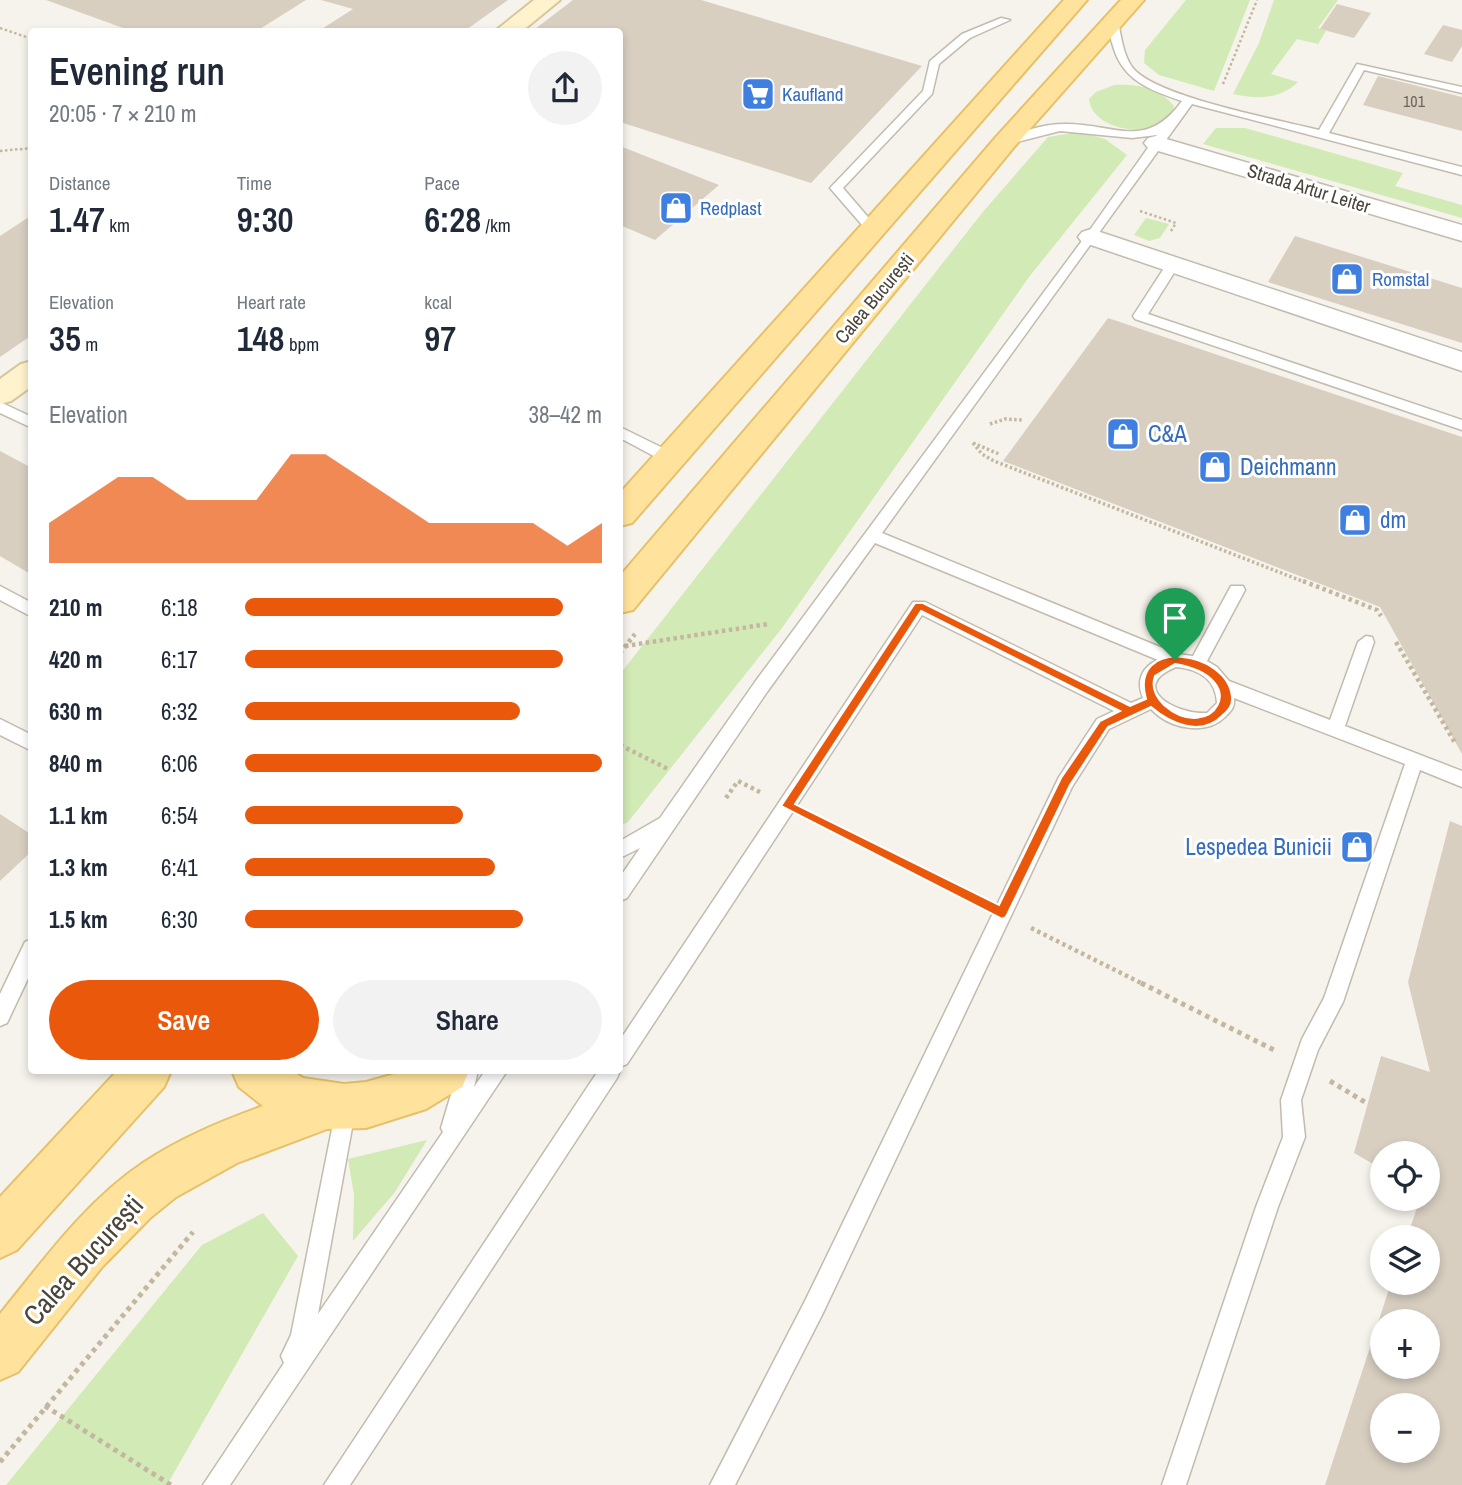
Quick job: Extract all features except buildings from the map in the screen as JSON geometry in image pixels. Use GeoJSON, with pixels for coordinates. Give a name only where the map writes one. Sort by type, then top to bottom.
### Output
{"type":"FeatureCollection","features":[{"type":"Feature","properties":{"kind":"main road","name":"Calea București"},"geometry":{"type":"LineString","coordinates":[[623,596],[1005,142],[1133,0]]}},
{"type":"Feature","properties":{"kind":"main road","name":"Calea București"},"geometry":{"type":"LineString","coordinates":[[623,511],[873,230],[1066,4]]}},
{"type":"Feature","properties":{"kind":"main road"},"geometry":{"type":"LineString","coordinates":[[0,1233],[145,1074]]}},
{"type":"Feature","properties":{"kind":"main road","name":"Calea București"},"geometry":{"type":"LineString","coordinates":[[259,1074],[282,1092],[335,1106]]}},
{"type":"Feature","properties":{"kind":"main road","name":"Calea București"},"geometry":{"type":"LineString","coordinates":[[0,1354],[100,1234],[147,1189],[186,1163],[335,1106],[380,1103],[432,1083],[442,1074]]}},
{"type":"Feature","properties":{"kind":"street"},"geometry":{"type":"LineString","coordinates":[[510,28],[549,0]]}},
{"type":"Feature","properties":{"kind":"street","name":"Strada Artur Leiter"},"geometry":{"type":"LineString","coordinates":[[1163,134],[1462,233]]}},
{"type":"Feature","properties":{"kind":"street"},"geometry":{"type":"LineString","coordinates":[[1091,237],[1462,362]]}},
{"type":"Feature","properties":{"kind":"street"},"geometry":{"type":"LineString","coordinates":[[0,394],[28,374]]}},
{"type":"Feature","properties":{"kind":"lane"},"geometry":{"type":"LineString","coordinates":[[873,230],[836,188],[928,92],[934,63],[966,36],[1005,20]]}},
{"type":"Feature","properties":{"kind":"lane"},"geometry":{"type":"LineString","coordinates":[[1113,21],[1118,53],[1129,71],[1160,90],[1189,100],[1462,171]]}},
{"type":"Feature","properties":{"kind":"lane"},"geometry":{"type":"LineString","coordinates":[[1323,133],[1361,66],[1462,90]]}},
{"type":"Feature","properties":{"kind":"lane"},"geometry":{"type":"LineString","coordinates":[[623,888],[761,687],[1189,100]]}},
{"type":"Feature","properties":{"kind":"lane"},"geometry":{"type":"LineString","coordinates":[[1005,142],[1051,128],[1068,127],[1125,135],[1163,134]]}},
{"type":"Feature","properties":{"kind":"lane"},"geometry":{"type":"LineString","coordinates":[[1173,265],[1140,316],[1462,425]]}},
{"type":"Feature","properties":{"kind":"lane"},"geometry":{"type":"LineString","coordinates":[[0,407],[28,421]]}},
{"type":"Feature","properties":{"kind":"lane"},"geometry":{"type":"LineString","coordinates":[[623,434],[670,458]]}},
{"type":"Feature","properties":{"kind":"lane"},"geometry":{"type":"LineString","coordinates":[[873,536],[1175,660],[1197,664],[1217,677],[1223,686],[1226,705],[1211,720],[1198,723],[1171,717],[1152,701],[1147,682],[1150,673],[1165,662],[1175,660]]}},
{"type":"Feature","properties":{"kind":"lane"},"geometry":{"type":"LineString","coordinates":[[1197,664],[1237,590]]}},
{"type":"Feature","properties":{"kind":"lane"},"geometry":{"type":"LineString","coordinates":[[0,592],[28,609]]}},
{"type":"Feature","properties":{"kind":"lane"},"geometry":{"type":"LineString","coordinates":[[623,1052],[919,606],[1130,710]]}},
{"type":"Feature","properties":{"kind":"lane"},"geometry":{"type":"LineString","coordinates":[[1336,728],[1366,642]]}},
{"type":"Feature","properties":{"kind":"lane"},"geometry":{"type":"LineString","coordinates":[[1223,686],[1462,779]]}},
{"type":"Feature","properties":{"kind":"lane"},"geometry":{"type":"LineString","coordinates":[[722,1485],[784,1364],[1065,782],[1088,743],[1104,724],[1152,701]]}},
{"type":"Feature","properties":{"kind":"lane"},"geometry":{"type":"LineString","coordinates":[[0,726],[28,742]]}},
{"type":"Feature","properties":{"kind":"lane"},"geometry":{"type":"LineString","coordinates":[[1174,1485],[1267,1207],[1294,1137],[1291,1100],[1309,1045],[1334,1002],[1415,760]]}},
{"type":"Feature","properties":{"kind":"lane"},"geometry":{"type":"LineString","coordinates":[[623,848],[667,823]]}},
{"type":"Feature","properties":{"kind":"lane"},"geometry":{"type":"LineString","coordinates":[[0,1016],[28,956]]}},
{"type":"Feature","properties":{"kind":"lane"},"geometry":{"type":"LineString","coordinates":[[447,1144],[467,1074]]}},
{"type":"Feature","properties":{"kind":"lane"},"geometry":{"type":"LineString","coordinates":[[215,1485],[495,1074]]}},
{"type":"Feature","properties":{"kind":"lane"},"geometry":{"type":"LineString","coordinates":[[336,1485],[608,1074]]}},
{"type":"Feature","properties":{"kind":"lane"},"geometry":{"type":"LineString","coordinates":[[277,1394],[302,1336],[335,1106]]}},
{"type":"Feature","properties":{"kind":"path"},"geometry":{"type":"LineString","coordinates":[[1220,91],[1257,0]]}},
{"type":"Feature","properties":{"kind":"path"},"geometry":{"type":"LineString","coordinates":[[0,28],[28,38]]}},
{"type":"Feature","properties":{"kind":"path"},"geometry":{"type":"LineString","coordinates":[[0,151],[28,148]]}},
{"type":"Feature","properties":{"kind":"path"},"geometry":{"type":"LineString","coordinates":[[982,429],[1005,419],[1022,420]]}},
{"type":"Feature","properties":{"kind":"path"},"geometry":{"type":"LineString","coordinates":[[978,436],[972,442],[999,454]]}},
{"type":"Feature","properties":{"kind":"path"},"geometry":{"type":"LineString","coordinates":[[625,646],[773,623]]}},
{"type":"Feature","properties":{"kind":"path"},"geometry":{"type":"LineString","coordinates":[[623,746],[675,772]]}},
{"type":"Feature","properties":{"kind":"path"},"geometry":{"type":"LineString","coordinates":[[726,798],[738,781],[1303,1065],[1368,1104]]}},
{"type":"Feature","properties":{"kind":"path"},"geometry":{"type":"LineString","coordinates":[[0,1462],[193,1232]]}},
{"type":"Feature","properties":{"kind":"path"},"geometry":{"type":"LineString","coordinates":[[45,1406],[171,1485]]}},
{"type":"Feature","properties":{"kind":"green space"},"geometry":{"type":"Polygon","coordinates":[[[1186,0],[1250,0],[1214,91],[1159,75],[1144,63],[1145,50],[1186,0]]]}},
{"type":"Feature","properties":{"kind":"green space"},"geometry":{"type":"Polygon","coordinates":[[[1274,0],[1338,0],[1318,28],[1326,31],[1318,44],[1297,39],[1271,74],[1298,82],[1283,92],[1267,97],[1233,94],[1259,43],[1274,0]]]}},
{"type":"Feature","properties":{"kind":"green space"},"geometry":{"type":"Polygon","coordinates":[[[1114,85],[1147,88],[1174,106],[1168,117],[1158,125],[1145,129],[1115,126],[1093,111],[1089,99],[1096,92],[1114,85]]]}},
{"type":"Feature","properties":{"kind":"green space"},"geometry":{"type":"Polygon","coordinates":[[[1216,128],[1245,128],[1403,173],[1395,186],[1462,205],[1462,218],[1203,144],[1216,128]]]}},
{"type":"Feature","properties":{"kind":"green space"},"geometry":{"type":"Polygon","coordinates":[[[1079,132],[1105,139],[1127,155],[1029,277],[782,628],[628,822],[623,824],[623,670],[982,213],[1048,137],[1079,132]]]}},
{"type":"Feature","properties":{"kind":"green space"},"geometry":{"type":"Polygon","coordinates":[[[1146,218],[1169,224],[1160,238],[1149,241],[1134,235],[1146,218]]]}},
{"type":"Feature","properties":{"kind":"green space"},"geometry":{"type":"Polygon","coordinates":[[[427,1140],[395,1192],[353,1241],[354,1195],[348,1159],[427,1140]]]}},
{"type":"Feature","properties":{"kind":"green space"},"geometry":{"type":"Polygon","coordinates":[[[263,1213],[298,1256],[167,1485],[6,1485],[202,1245],[263,1213]]]}},
{"type":"Feature","properties":{"kind":"place","name":"Kaufland"},"geometry":{"type":"Point","coordinates":[758,94]}},
{"type":"Feature","properties":{"kind":"place","name":"Redplast"},"geometry":{"type":"Point","coordinates":[676,208]}},
{"type":"Feature","properties":{"kind":"place","name":"Romstal"},"geometry":{"type":"Point","coordinates":[1347,279]}},
{"type":"Feature","properties":{"kind":"place","name":"C&A"},"geometry":{"type":"Point","coordinates":[1123,434]}},
{"type":"Feature","properties":{"kind":"place","name":"Deichmann"},"geometry":{"type":"Point","coordinates":[1215,467]}},
{"type":"Feature","properties":{"kind":"place","name":"dm"},"geometry":{"type":"Point","coordinates":[1355,520]}},
{"type":"Feature","properties":{"kind":"place","name":"Lespedea Bunicii"},"geometry":{"type":"Point","coordinates":[1357,847]}},
{"type":"Feature","properties":{"kind":"route"},"geometry":{"type":"LineString","coordinates":[[1175,660],[1165,662],[1150,673],[1147,682],[1152,701],[1130,710],[919,606],[787,806],[1002,913],[1065,782],[1088,743],[1104,724],[1152,701],[1171,717],[1198,723],[1211,720],[1226,705],[1227,695],[1223,686],[1208,669],[1186,660],[1175,660]]}}]}
